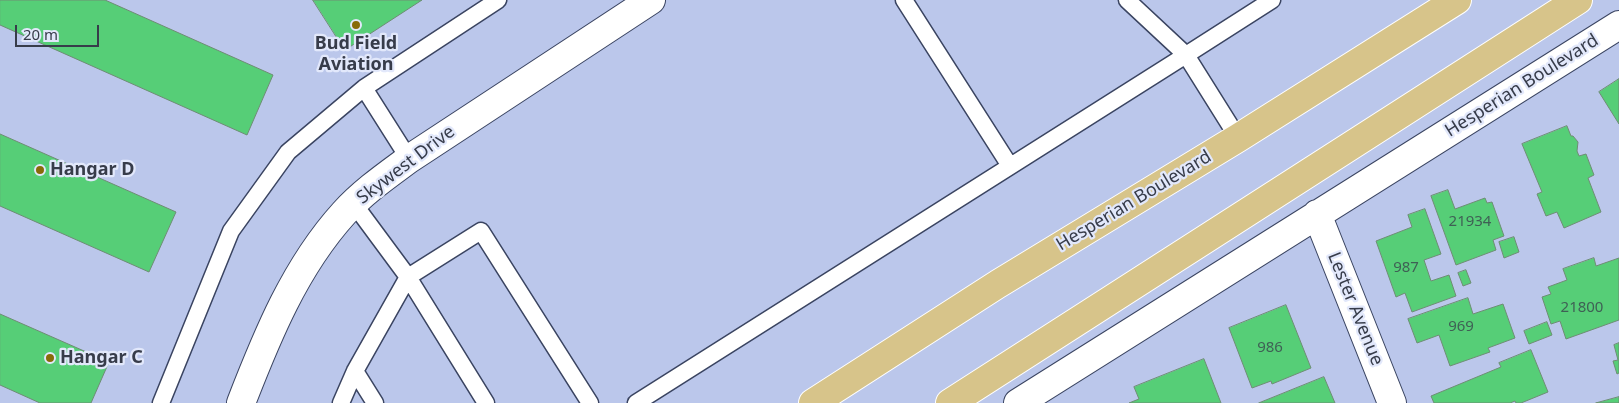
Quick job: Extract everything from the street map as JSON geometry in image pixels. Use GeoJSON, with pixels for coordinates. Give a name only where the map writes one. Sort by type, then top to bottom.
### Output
{"type":"FeatureCollection","features":[{"type":"Feature","properties":{"kind":"main road","name":"Hesperian Boulevard"},"geometry":{"type":"LineString","coordinates":[[813,403],[998,284],[1238,138],[1457,0]]}},
{"type":"Feature","properties":{"kind":"main road"},"geometry":{"type":"LineString","coordinates":[[950,403],[1578,0]]}},
{"type":"Feature","properties":{"kind":"street","name":"Skywest Drive"},"geometry":{"type":"LineString","coordinates":[[241,403],[297,276],[318,244],[354,204],[373,186],[409,160],[641,3]]}},
{"type":"Feature","properties":{"kind":"street","name":"Hesperian Boulevard"},"geometry":{"type":"LineString","coordinates":[[1018,403],[1054,393],[1317,214],[1619,25]]}},
{"type":"Feature","properties":{"kind":"street","name":"Lester Avenue"},"geometry":{"type":"LineString","coordinates":[[1317,214],[1392,403]]}},
{"type":"Feature","properties":{"kind":"lane"},"geometry":{"type":"LineString","coordinates":[[161,403],[231,231],[288,152],[364,88],[498,0]]}},
{"type":"Feature","properties":{"kind":"lane"},"geometry":{"type":"LineString","coordinates":[[904,0],[1010,166]]}},
{"type":"Feature","properties":{"kind":"lane"},"geometry":{"type":"LineString","coordinates":[[1127,0],[1186,55],[1238,138]]}},
{"type":"Feature","properties":{"kind":"lane"},"geometry":{"type":"LineString","coordinates":[[636,403],[1272,0]]}},
{"type":"Feature","properties":{"kind":"lane"},"geometry":{"type":"LineString","coordinates":[[364,88],[409,160]]}},
{"type":"Feature","properties":{"kind":"lane"},"geometry":{"type":"LineString","coordinates":[[354,204],[408,277],[486,403]]}},
{"type":"Feature","properties":{"kind":"lane"},"geometry":{"type":"LineString","coordinates":[[341,403],[356,371],[408,277],[481,231],[590,403]]}},
{"type":"Feature","properties":{"kind":"lane"},"geometry":{"type":"LineString","coordinates":[[356,371],[375,403]]}},
{"type":"Feature","properties":{"kind":"building"},"geometry":{"type":"Polygon","coordinates":[[[0,0],[105,0],[273,75],[247,135],[0,25],[0,0]]]}},
{"type":"Feature","properties":{"kind":"building","name":"Bud Field Aviation"},"geometry":{"type":"Polygon","coordinates":[[[313,0],[422,0],[345,50],[313,0]]]}},
{"type":"Feature","properties":{"kind":"building"},"geometry":{"type":"Polygon","coordinates":[[[1619,79],[1619,124],[1599,92],[1619,79]]]}},
{"type":"Feature","properties":{"kind":"building"},"geometry":{"type":"Polygon","coordinates":[[[1567,126],[1571,136],[1578,142],[1577,151],[1579,156],[1586,154],[1594,175],[1588,178],[1601,212],[1564,228],[1557,212],[1546,216],[1537,194],[1542,192],[1522,144],[1567,126]]]}},
{"type":"Feature","properties":{"kind":"building","name":"Hangar D"},"geometry":{"type":"Polygon","coordinates":[[[0,134],[176,212],[149,272],[0,206],[0,134]]]}},
{"type":"Feature","properties":{"kind":"building"},"geometry":{"type":"Polygon","coordinates":[[[1448,190],[1455,209],[1485,198],[1487,203],[1492,202],[1504,236],[1493,240],[1496,250],[1456,265],[1431,196],[1448,190]]]}},
{"type":"Feature","properties":{"kind":"building"},"geometry":{"type":"Polygon","coordinates":[[[1425,209],[1441,254],[1424,260],[1431,281],[1449,275],[1456,296],[1412,312],[1405,293],[1396,297],[1376,241],[1412,227],[1408,215],[1425,209]]]}},
{"type":"Feature","properties":{"kind":"building"},"geometry":{"type":"Polygon","coordinates":[[[1514,237],[1519,252],[1504,258],[1499,242],[1514,237]]]}},
{"type":"Feature","properties":{"kind":"building"},"geometry":{"type":"Polygon","coordinates":[[[1594,258],[1596,266],[1619,258],[1619,320],[1566,339],[1560,321],[1551,324],[1542,297],[1551,294],[1548,287],[1567,280],[1563,269],[1594,258]]]}},
{"type":"Feature","properties":{"kind":"building"},"geometry":{"type":"Polygon","coordinates":[[[1466,270],[1471,283],[1463,286],[1458,273],[1466,270]]]}},
{"type":"Feature","properties":{"kind":"building"},"geometry":{"type":"Polygon","coordinates":[[[1468,298],[1473,314],[1503,304],[1515,338],[1488,348],[1490,352],[1450,366],[1439,335],[1417,343],[1408,319],[1468,298]]]}},
{"type":"Feature","properties":{"kind":"building"},"geometry":{"type":"Polygon","coordinates":[[[1286,305],[1311,368],[1272,384],[1271,381],[1252,388],[1229,328],[1286,305]]]}},
{"type":"Feature","properties":{"kind":"building","name":"Hangar C"},"geometry":{"type":"Polygon","coordinates":[[[0,314],[109,362],[91,403],[40,403],[0,385],[0,314]]]}},
{"type":"Feature","properties":{"kind":"building"},"geometry":{"type":"Polygon","coordinates":[[[1547,322],[1552,335],[1529,344],[1524,331],[1547,322]]]}},
{"type":"Feature","properties":{"kind":"building"},"geometry":{"type":"Polygon","coordinates":[[[1619,343],[1619,373],[1617,374],[1613,361],[1618,360],[1614,345],[1619,343]]]}},
{"type":"Feature","properties":{"kind":"building"},"geometry":{"type":"Polygon","coordinates":[[[1531,350],[1548,392],[1521,403],[1516,403],[1515,401],[1510,403],[1434,403],[1431,396],[1501,367],[1499,363],[1531,350]]]}},
{"type":"Feature","properties":{"kind":"building"},"geometry":{"type":"Polygon","coordinates":[[[1204,359],[1221,403],[1129,403],[1139,399],[1134,387],[1204,359]]]}},
{"type":"Feature","properties":{"kind":"building"},"geometry":{"type":"Polygon","coordinates":[[[1324,377],[1335,403],[1259,403],[1324,377]]]}},
{"type":"Feature","properties":{"kind":"building"},"geometry":{"type":"Polygon","coordinates":[[[1619,397],[1619,403],[1596,403],[1619,397]]]}},
{"type":"Feature","properties":{"kind":"place","name":"Bud Field Aviation"},"geometry":{"type":"Point","coordinates":[356,25]}},
{"type":"Feature","properties":{"kind":"place","name":"Hangar D"},"geometry":{"type":"Point","coordinates":[40,170]}},
{"type":"Feature","properties":{"kind":"place","name":"Hangar C"},"geometry":{"type":"Point","coordinates":[50,358]}}]}
